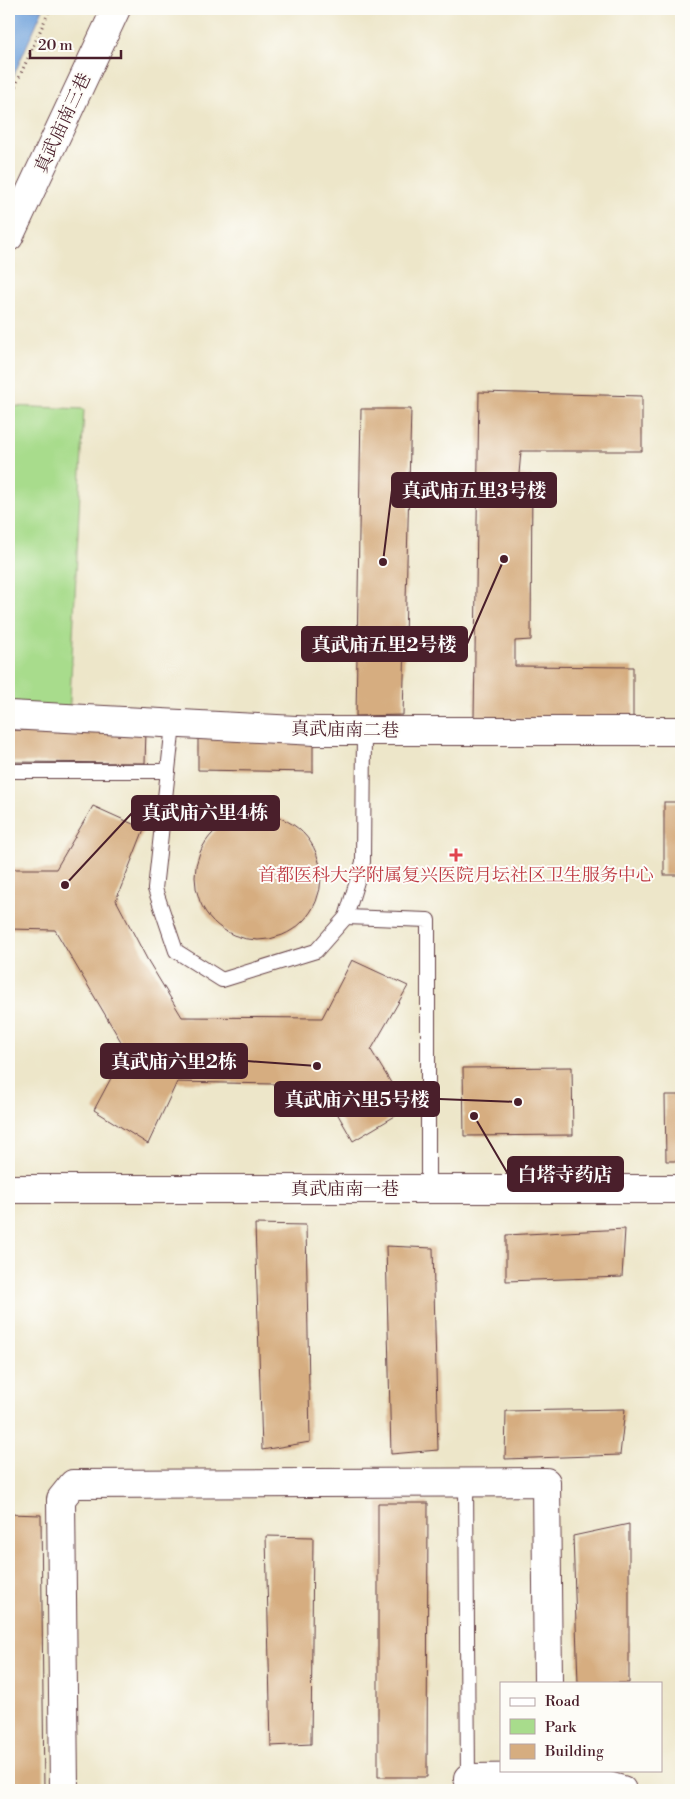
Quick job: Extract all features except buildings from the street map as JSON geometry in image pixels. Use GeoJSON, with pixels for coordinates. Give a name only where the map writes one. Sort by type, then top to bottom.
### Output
{"type":"FeatureCollection","features":[{"type":"Feature","properties":{"kind":"street","name":"真武庙南三巷"},"geometry":{"type":"LineString","coordinates":[[9,237],[116,9]]}},
{"type":"Feature","properties":{"kind":"street","name":"真武庙南二巷"},"geometry":{"type":"LineString","coordinates":[[9,715],[173,725],[364,731],[681,731]]}},
{"type":"Feature","properties":{"kind":"street","name":"真武庙南一巷"},"geometry":{"type":"LineString","coordinates":[[9,1189],[681,1189]]}},
{"type":"Feature","properties":{"kind":"street"},"geometry":{"type":"LineString","coordinates":[[64,1790],[61,1499],[73,1484],[546,1482],[548,1682]]}},
{"type":"Feature","properties":{"kind":"street"},"geometry":{"type":"LineString","coordinates":[[468,1784],[548,1774],[577,1777],[622,1790]]}},
{"type":"Feature","properties":{"kind":"lane"},"geometry":{"type":"LineString","coordinates":[[173,725],[155,889],[176,951],[222,980],[316,951],[346,917],[363,862],[364,731]]}},
{"type":"Feature","properties":{"kind":"lane"},"geometry":{"type":"LineString","coordinates":[[9,771],[168,770]]}},
{"type":"Feature","properties":{"kind":"lane"},"geometry":{"type":"LineString","coordinates":[[346,917],[428,920],[428,1190]]}},
{"type":"Feature","properties":{"kind":"lane"},"geometry":{"type":"LineString","coordinates":[[466,1481],[468,1784]]}},
{"type":"Feature","properties":{"kind":"path"},"geometry":{"type":"LineString","coordinates":[[9,100],[50,9]]}},
{"type":"Feature","properties":{"kind":"green space"},"geometry":{"type":"Polygon","coordinates":[[[9,406],[84,409],[69,720],[9,715],[9,406]]]}},
{"type":"Feature","properties":{"kind":"water"},"geometry":{"type":"Polygon","coordinates":[[[9,9],[43,9],[9,86],[9,9]]]}},
{"type":"Feature","properties":{"kind":"place","name":"真武庙五里2号楼"},"geometry":{"type":"Point","coordinates":[504,559]}},
{"type":"Feature","properties":{"kind":"place","name":"真武庙五里3号楼"},"geometry":{"type":"Point","coordinates":[383,562]}},
{"type":"Feature","properties":{"kind":"place","name":"首都医科大学附属复兴医院月坛社区卫生服务中心"},"geometry":{"type":"Point","coordinates":[456,855]}},
{"type":"Feature","properties":{"kind":"place","name":"真武庙六里4栋"},"geometry":{"type":"Point","coordinates":[65,885]}},
{"type":"Feature","properties":{"kind":"place","name":"真武庙六里2栋"},"geometry":{"type":"Point","coordinates":[317,1066]}},
{"type":"Feature","properties":{"kind":"place","name":"真武庙六里5号楼"},"geometry":{"type":"Point","coordinates":[518,1102]}},
{"type":"Feature","properties":{"kind":"place","name":"白塔寺药店"},"geometry":{"type":"Point","coordinates":[474,1116]}}]}
